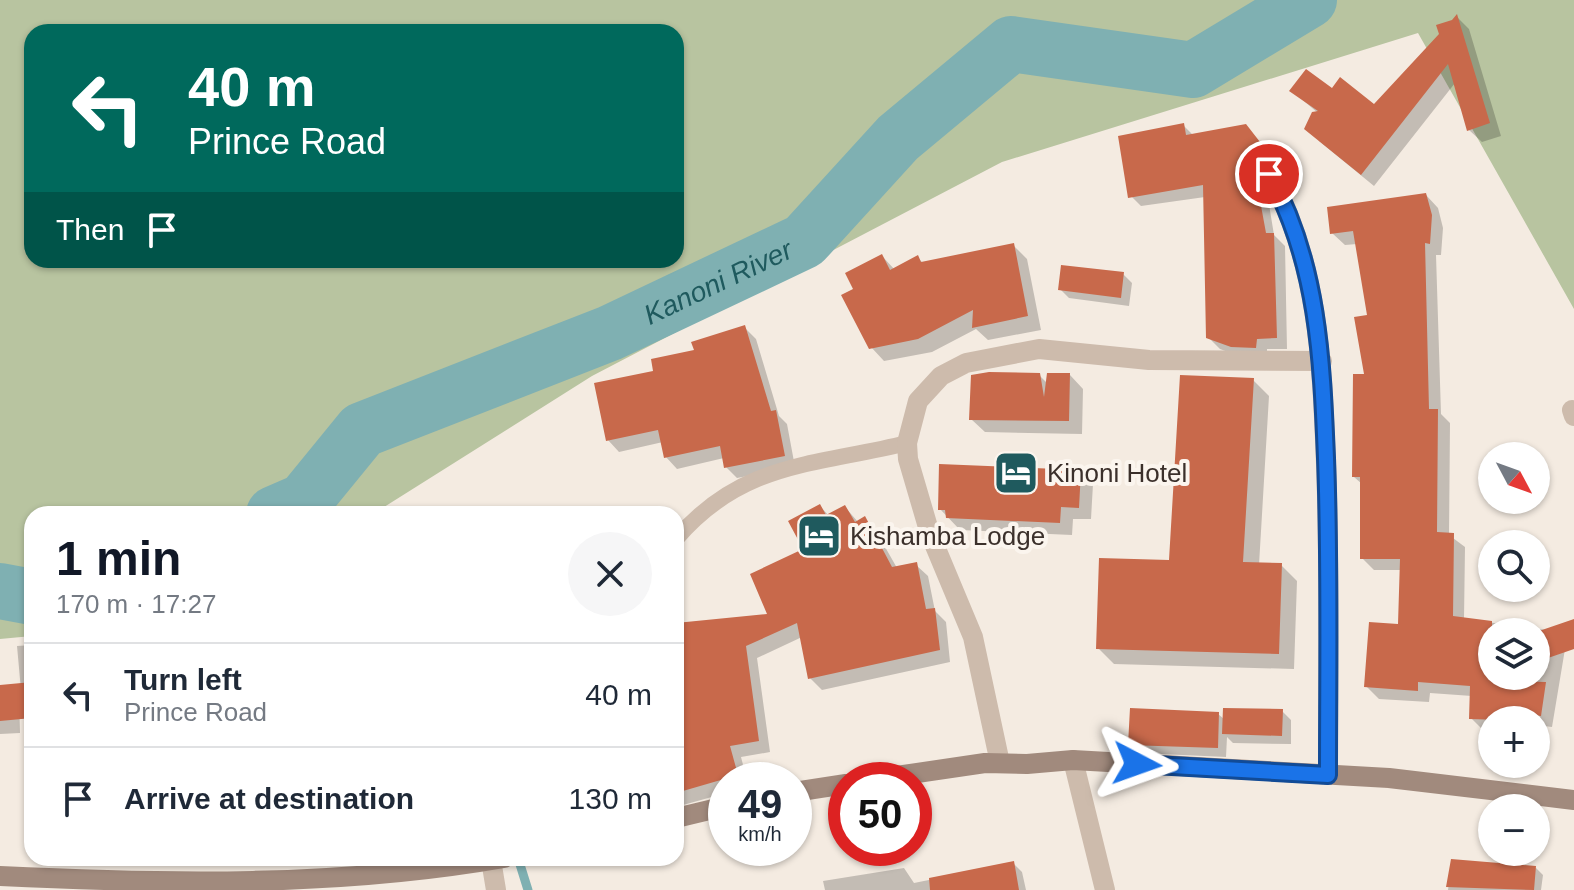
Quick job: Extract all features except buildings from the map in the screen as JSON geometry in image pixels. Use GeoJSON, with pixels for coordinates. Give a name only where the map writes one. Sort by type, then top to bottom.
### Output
{"type":"FeatureCollection","features":[{"type":"Feature","properties":{"kind":"main road"},"geometry":{"type":"LineString","coordinates":[[932,772],[1000,763],[1073,760],[1389,778],[1574,800]]}},
{"type":"Feature","properties":{"kind":"main road"},"geometry":{"type":"LineString","coordinates":[[684,816],[708,810]]}},
{"type":"Feature","properties":{"kind":"main road"},"geometry":{"type":"LineString","coordinates":[[0,876],[134,886],[322,879],[436,866]]}},
{"type":"Feature","properties":{"kind":"street"},"geometry":{"type":"LineString","coordinates":[[1269,174],[1295,224],[1320,330],[1328,503],[1328,775]]}},
{"type":"Feature","properties":{"kind":"street"},"geometry":{"type":"LineString","coordinates":[[1000,763],[973,637],[952,578],[930,534],[908,459],[907,443],[918,401],[941,376],[966,363],[1039,349],[1149,360],[1322,361]]}},
{"type":"Feature","properties":{"kind":"street"},"geometry":{"type":"LineString","coordinates":[[1073,760],[1105,890]]}},
{"type":"Feature","properties":{"kind":"street"},"geometry":{"type":"LineString","coordinates":[[496,890],[498,866]]}},
{"type":"Feature","properties":{"kind":"lane"},"geometry":{"type":"LineString","coordinates":[[684,531],[716,499],[740,485],[779,470],[907,443]]}},
{"type":"Feature","properties":{"kind":"green space"},"geometry":{"type":"Polygon","coordinates":[[[0,0],[1574,0],[1574,309],[1418,33],[1002,162],[592,376],[386,506],[24,506],[24,637],[0,639],[0,0]]]}},
{"type":"Feature","properties":{"kind":"waterway","name":"Kanoni River"},"geometry":{"type":"LineString","coordinates":[[292,506],[304,501],[362,430],[610,333],[804,241],[898,138],[1011,44],[1193,70],[1309,0]]}},
{"type":"Feature","properties":{"kind":"waterway"},"geometry":{"type":"LineString","coordinates":[[304,501],[307,506]]}},
{"type":"Feature","properties":{"kind":"waterway","name":"Kanoni River"},"geometry":{"type":"LineString","coordinates":[[0,591],[24,596]]}},
{"type":"Feature","properties":{"kind":"waterway"},"geometry":{"type":"LineString","coordinates":[[520,866],[528,890]]}},
{"type":"Feature","properties":{"kind":"place","name":"Kinoni Hotel"},"geometry":{"type":"Point","coordinates":[1016,473]}},
{"type":"Feature","properties":{"kind":"place","name":"Kishamba Lodge"},"geometry":{"type":"Point","coordinates":[819,536]}},
{"type":"Feature","properties":{"kind":"route"},"geometry":{"type":"LineString","coordinates":[[1137,764],[1328,775],[1328,503],[1320,330],[1295,224],[1269,174]]}}]}
